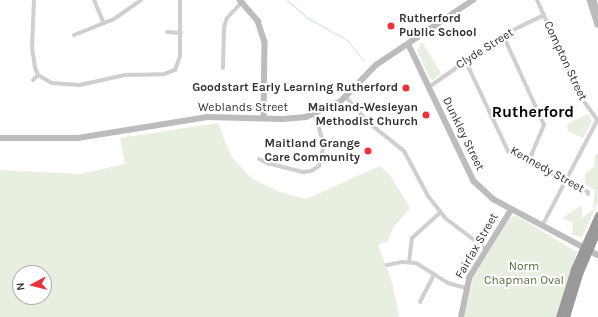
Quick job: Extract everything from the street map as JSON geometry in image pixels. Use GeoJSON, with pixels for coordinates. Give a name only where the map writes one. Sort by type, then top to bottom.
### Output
{"type":"FeatureCollection","features":[{"type":"Feature","properties":{"kind":"highway"},"geometry":{"type":"LineString","coordinates":[[561,317],[598,215]]}},
{"type":"Feature","properties":{"kind":"highway"},"geometry":{"type":"LineString","coordinates":[[586,249],[598,230]]}},
{"type":"Feature","properties":{"kind":"street"},"geometry":{"type":"LineString","coordinates":[[34,0],[32,59],[38,75],[52,83],[80,85],[125,75],[170,73],[179,64],[181,33],[180,0]]}},
{"type":"Feature","properties":{"kind":"street"},"geometry":{"type":"LineString","coordinates":[[94,0],[104,23]]}},
{"type":"Feature","properties":{"kind":"street"},"geometry":{"type":"LineString","coordinates":[[74,35],[104,23],[128,11],[141,0]]}},
{"type":"Feature","properties":{"kind":"street","name":"Weblands Street"},"geometry":{"type":"LineString","coordinates":[[0,138],[73,139],[204,117],[292,119],[315,115],[346,97],[369,71],[473,0]]}},
{"type":"Feature","properties":{"kind":"street","name":"Compton Street"},"geometry":{"type":"LineString","coordinates":[[537,0],[580,96],[597,119]]}},
{"type":"Feature","properties":{"kind":"street"},"geometry":{"type":"LineString","coordinates":[[590,0],[598,25]]}},
{"type":"Feature","properties":{"kind":"street"},"geometry":{"type":"LineString","coordinates":[[594,0],[598,13]]}},
{"type":"Feature","properties":{"kind":"street"},"geometry":{"type":"LineString","coordinates":[[223,68],[224,27],[227,18],[241,1],[258,20],[265,42],[264,118]]}},
{"type":"Feature","properties":{"kind":"street","name":"Clyde Street"},"geometry":{"type":"LineString","coordinates":[[429,87],[465,60],[503,35],[544,15]]}},
{"type":"Feature","properties":{"kind":"street"},"geometry":{"type":"LineString","coordinates":[[167,32],[181,33]]}},
{"type":"Feature","properties":{"kind":"street"},"geometry":{"type":"LineString","coordinates":[[503,35],[544,125],[528,161]]}},
{"type":"Feature","properties":{"kind":"street","name":"Dunkley Street"},"geometry":{"type":"LineString","coordinates":[[409,45],[474,181],[488,195],[511,210],[598,255]]}},
{"type":"Feature","properties":{"kind":"street","name":"Kennedy Street"},"geometry":{"type":"LineString","coordinates":[[465,60],[508,150],[588,192],[588,194]]}},
{"type":"Feature","properties":{"kind":"street"},"geometry":{"type":"LineString","coordinates":[[33,80],[38,75]]}},
{"type":"Feature","properties":{"kind":"street"},"geometry":{"type":"LineString","coordinates":[[346,97],[369,123],[404,151],[440,213],[457,230],[486,249]]}},
{"type":"Feature","properties":{"kind":"street"},"geometry":{"type":"LineString","coordinates":[[259,159],[267,164],[303,172],[311,171],[319,166],[324,145],[315,115]]}},
{"type":"Feature","properties":{"kind":"street"},"geometry":{"type":"LineString","coordinates":[[542,226],[597,119]]}},
{"type":"Feature","properties":{"kind":"street","name":"Fairfax Street"},"geometry":{"type":"LineString","coordinates":[[461,317],[465,288],[486,249],[511,210]]}},
{"type":"Feature","properties":{"kind":"street"},"geometry":{"type":"LineString","coordinates":[[409,262],[412,238],[440,213]]}},
{"type":"Feature","properties":{"kind":"street"},"geometry":{"type":"LineString","coordinates":[[387,265],[409,262],[422,266],[448,283],[465,288]]}},
{"type":"Feature","properties":{"kind":"street"},"geometry":{"type":"LineString","coordinates":[[420,302],[434,274]]}},
{"type":"Feature","properties":{"kind":"green space"},"geometry":{"type":"Polygon","coordinates":[[[422,42],[441,73],[433,80],[430,79],[417,50],[422,42]]]}},
{"type":"Feature","properties":{"kind":"green space"},"geometry":{"type":"Polygon","coordinates":[[[588,114],[592,121],[583,138],[568,131],[567,124],[588,114]]]}},
{"type":"Feature","properties":{"kind":"green space"},"geometry":{"type":"Polygon","coordinates":[[[218,123],[231,156],[251,178],[280,192],[306,199],[380,166],[390,175],[410,208],[393,228],[388,241],[378,245],[393,285],[399,317],[0,317],[0,170],[80,174],[125,164],[120,138],[218,123]]]}},
{"type":"Feature","properties":{"kind":"green space"},"geometry":{"type":"Polygon","coordinates":[[[598,153],[598,202],[582,237],[579,237],[572,234],[573,223],[562,218],[582,205],[582,218],[593,210],[595,190],[585,185],[585,174],[594,167],[595,156],[598,153]]]}},
{"type":"Feature","properties":{"kind":"green space","name":"Norm Chapman Oval"},"geometry":{"type":"Polygon","coordinates":[[[517,216],[577,252],[556,317],[464,317],[473,278],[508,221],[512,217],[517,216]]]}},
{"type":"Feature","properties":{"kind":"waterway"},"geometry":{"type":"LineString","coordinates":[[287,0],[308,18],[347,40],[364,61]]}},
{"type":"Feature","properties":{"kind":"place","name":"Rutherford Public School"},"geometry":{"type":"Point","coordinates":[391,26]}},
{"type":"Feature","properties":{"kind":"place","name":"Goodstart Early Learning Rutherford"},"geometry":{"type":"Point","coordinates":[406,88]}},
{"type":"Feature","properties":{"kind":"place","name":"Maitland-Wesleyan Methodist Church"},"geometry":{"type":"Point","coordinates":[426,115]}},
{"type":"Feature","properties":{"kind":"place","name":"Maitland Grange Care Community"},"geometry":{"type":"Point","coordinates":[368,151]}},
{"type":"Feature","properties":{"kind":"district","name":"Rutherford"},"geometry":{"type":"Point","coordinates":[533,112]}}]}
